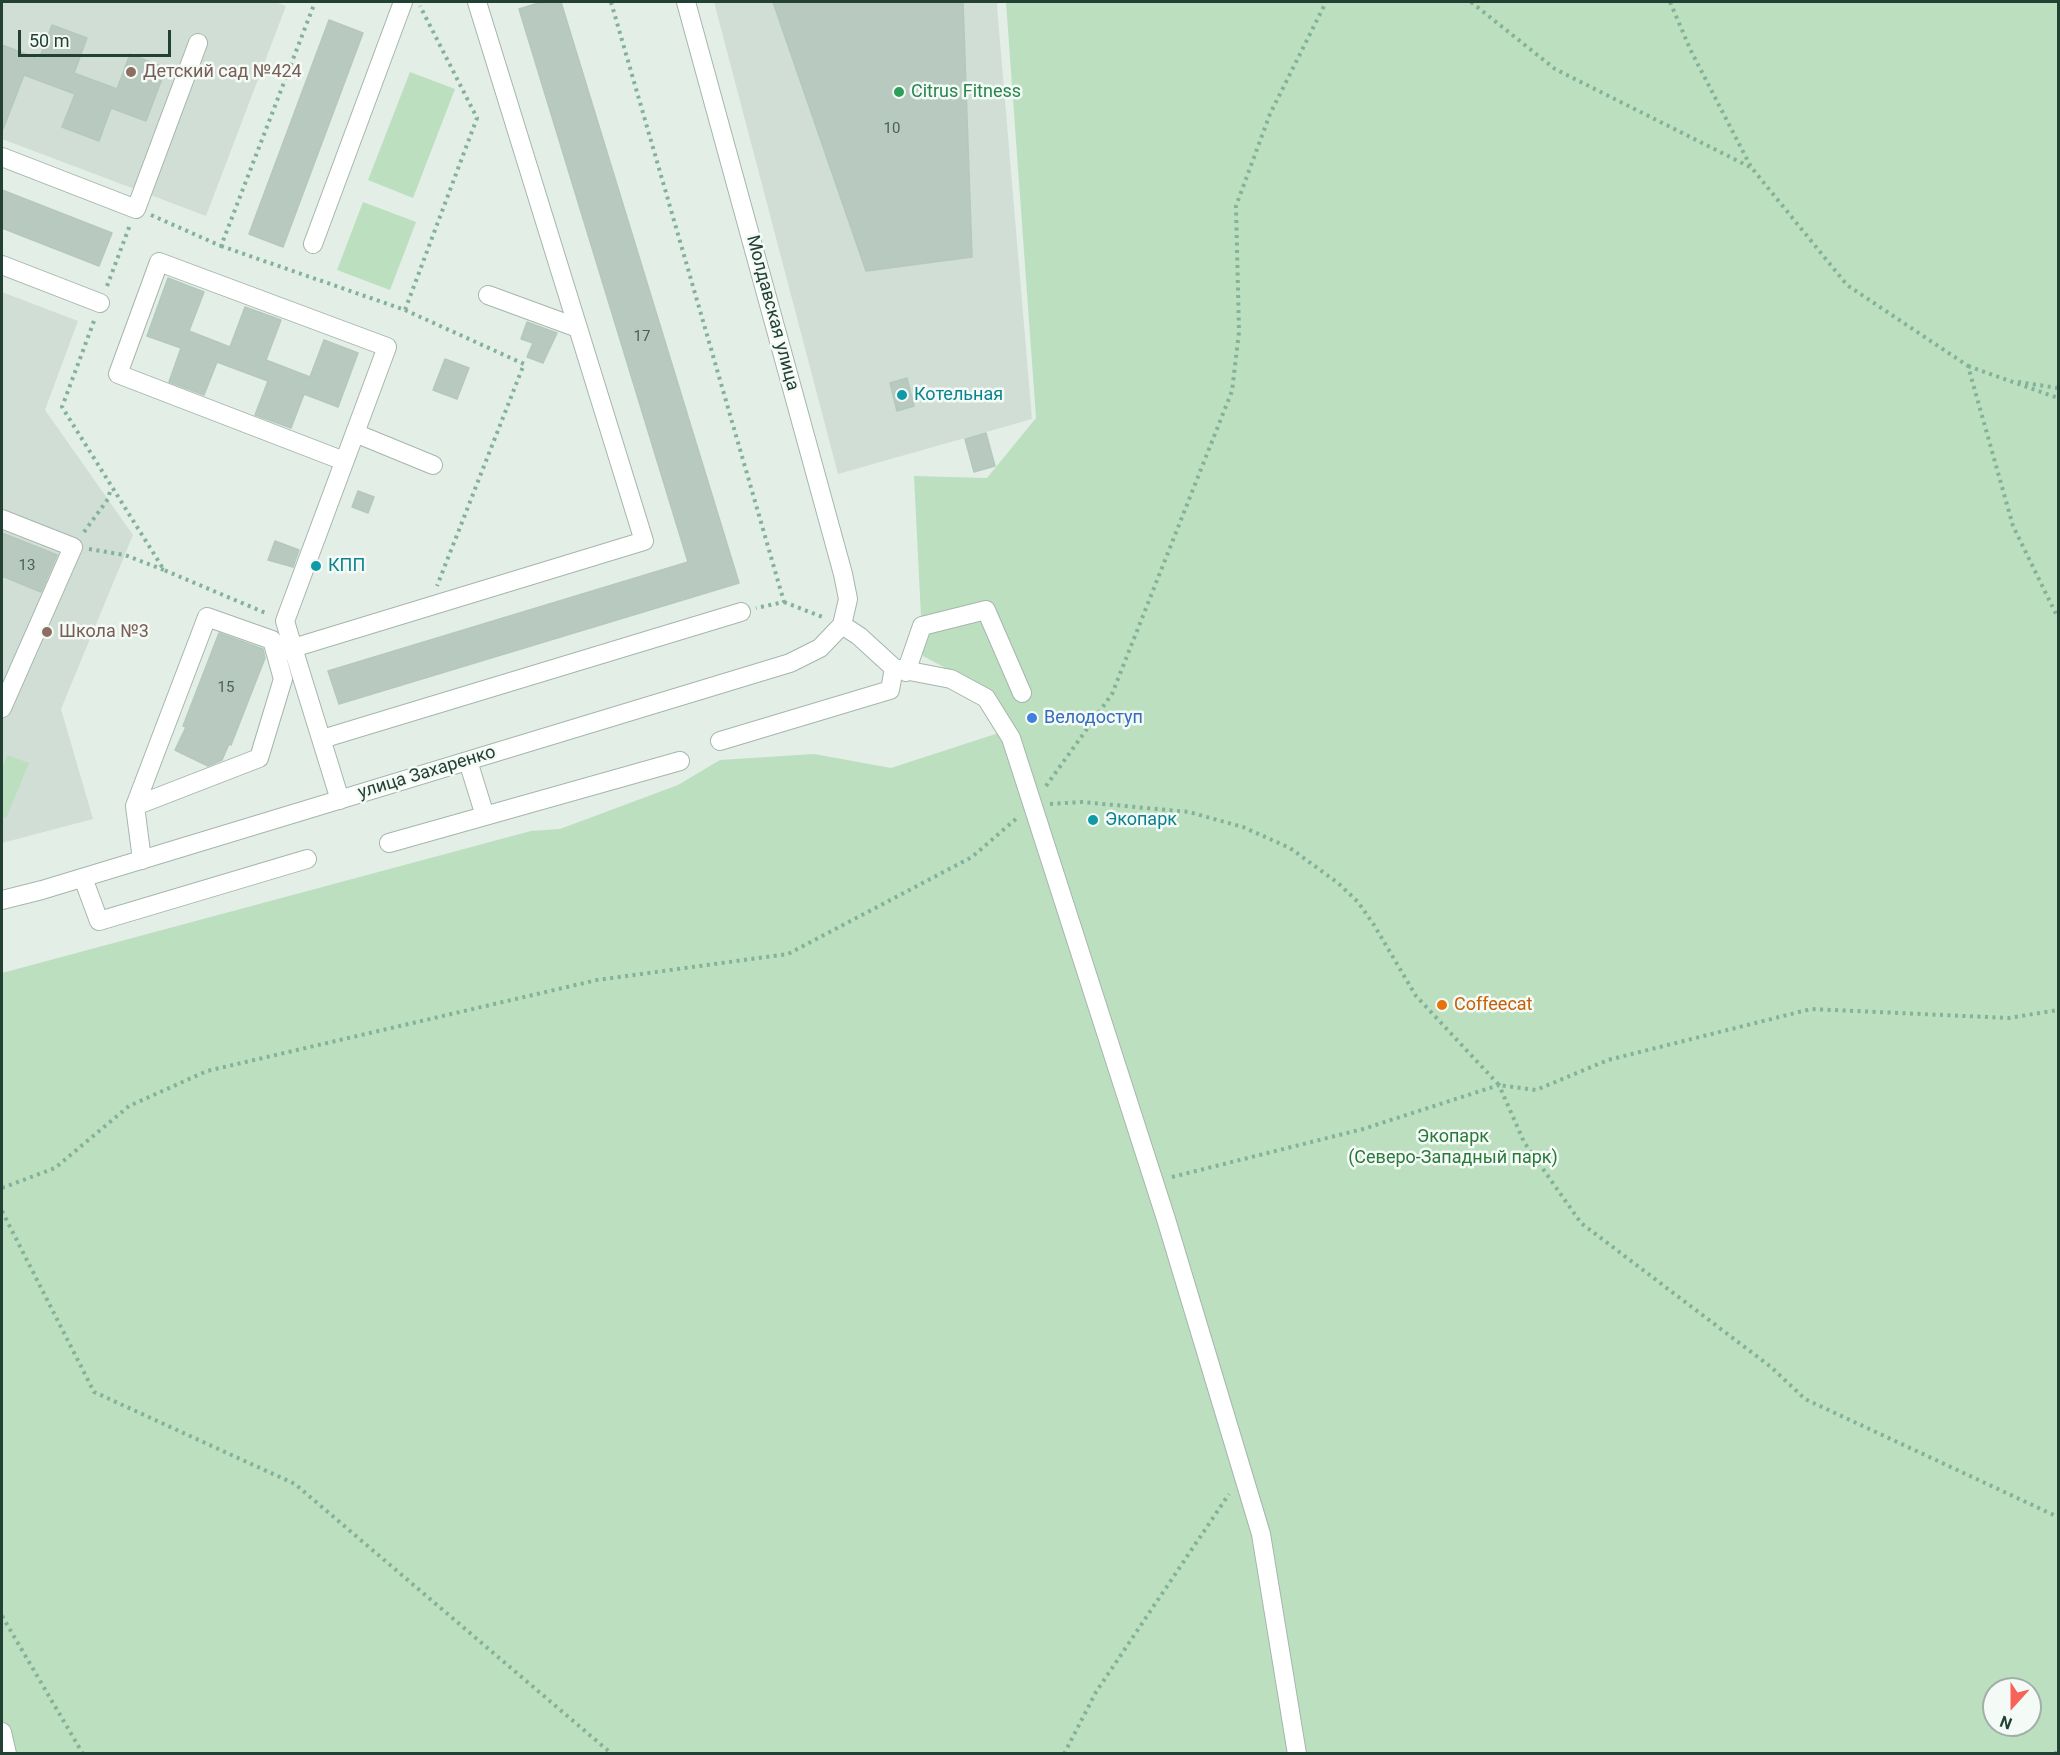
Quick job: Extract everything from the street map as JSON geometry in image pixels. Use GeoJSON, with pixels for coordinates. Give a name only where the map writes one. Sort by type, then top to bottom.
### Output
{"type":"FeatureCollection","features":[{"type":"Feature","properties":{"kind":"street"},"geometry":{"type":"LineString","coordinates":[[313,244],[403,2]]}},
{"type":"Feature","properties":{"kind":"street"},"geometry":{"type":"LineString","coordinates":[[285,651],[644,542],[477,2]]}},
{"type":"Feature","properties":{"kind":"street","name":"Молдавская улица"},"geometry":{"type":"LineString","coordinates":[[686,2],[843,574],[848,599],[842,625]]}},
{"type":"Feature","properties":{"kind":"street"},"geometry":{"type":"LineString","coordinates":[[2,157],[136,209],[198,43]]}},
{"type":"Feature","properties":{"kind":"street"},"geometry":{"type":"LineString","coordinates":[[135,806],[259,758],[284,679],[285,621],[387,347],[159,262],[118,374],[344,461]]}},
{"type":"Feature","properties":{"kind":"street"},"geometry":{"type":"LineString","coordinates":[[2,265],[100,303]]}},
{"type":"Feature","properties":{"kind":"street"},"geometry":{"type":"LineString","coordinates":[[488,295],[578,328]]}},
{"type":"Feature","properties":{"kind":"street"},"geometry":{"type":"LineString","coordinates":[[355,433],[433,465]]}},
{"type":"Feature","properties":{"kind":"street"},"geometry":{"type":"LineString","coordinates":[[2,519],[73,547],[2,708]]}},
{"type":"Feature","properties":{"kind":"street"},"geometry":{"type":"LineString","coordinates":[[720,741],[890,690],[922,626],[986,610],[1022,693]]}},
{"type":"Feature","properties":{"kind":"street"},"geometry":{"type":"LineString","coordinates":[[322,739],[741,612]]}},
{"type":"Feature","properties":{"kind":"street"},"geometry":{"type":"LineString","coordinates":[[142,860],[135,806],[207,617],[272,640],[285,651],[322,739],[340,800]]}},
{"type":"Feature","properties":{"kind":"street"},"geometry":{"type":"LineString","coordinates":[[842,625],[900,670],[951,679],[986,698],[1011,738],[1154,1182],[1261,1534],[1297,1754]]}},
{"type":"Feature","properties":{"kind":"street","name":"улица Захаренко"},"geometry":{"type":"LineString","coordinates":[[2,900],[83,878],[790,663],[820,648],[842,625]]}},
{"type":"Feature","properties":{"kind":"street"},"geometry":{"type":"LineString","coordinates":[[468,761],[485,816]]}},
{"type":"Feature","properties":{"kind":"street"},"geometry":{"type":"LineString","coordinates":[[389,843],[680,761]]}},
{"type":"Feature","properties":{"kind":"street"},"geometry":{"type":"LineString","coordinates":[[83,878],[99,921],[307,859]]}},
{"type":"Feature","properties":{"kind":"street"},"geometry":{"type":"LineString","coordinates":[[2,1732],[7,1754]]}},
{"type":"Feature","properties":{"kind":"path"},"geometry":{"type":"LineString","coordinates":[[222,246],[315,2]]}},
{"type":"Feature","properties":{"kind":"path"},"geometry":{"type":"LineString","coordinates":[[405,310],[477,118],[418,2]]}},
{"type":"Feature","properties":{"kind":"path"},"geometry":{"type":"LineString","coordinates":[[611,2],[784,602]]}},
{"type":"Feature","properties":{"kind":"path"},"geometry":{"type":"LineString","coordinates":[[2,1188],[55,1168],[129,1106],[207,1071],[597,980],[788,954],[972,857],[1032,805],[1112,694],[1232,391],[1239,332],[1236,206],[1270,114],[1326,2]]}},
{"type":"Feature","properties":{"kind":"path"},"geometry":{"type":"LineString","coordinates":[[1471,2],[1555,69],[1750,167]]}},
{"type":"Feature","properties":{"kind":"path"},"geometry":{"type":"LineString","coordinates":[[1670,2],[1691,51],[1750,167],[1847,285],[1968,366],[2058,398]]}},
{"type":"Feature","properties":{"kind":"path"},"geometry":{"type":"LineString","coordinates":[[164,570],[62,407],[136,209],[222,246],[405,310],[524,364],[429,607]]}},
{"type":"Feature","properties":{"kind":"path"},"geometry":{"type":"LineString","coordinates":[[1968,366],[2013,526],[2058,618]]}},
{"type":"Feature","properties":{"kind":"path"},"geometry":{"type":"LineString","coordinates":[[2009,381],[2058,388]]}},
{"type":"Feature","properties":{"kind":"path"},"geometry":{"type":"LineString","coordinates":[[112,487],[108,499],[73,547],[124,555],[285,621]]}},
{"type":"Feature","properties":{"kind":"path"},"geometry":{"type":"LineString","coordinates":[[741,612],[784,602],[842,625]]}},
{"type":"Feature","properties":{"kind":"path"},"geometry":{"type":"LineString","coordinates":[[1032,805],[1082,802],[1189,812],[1243,827],[1290,848],[1338,883],[1358,902],[1416,996],[1499,1085],[1524,1142],[1581,1223],[1771,1367],[1805,1400],[2058,1517]]}},
{"type":"Feature","properties":{"kind":"path"},"geometry":{"type":"LineString","coordinates":[[1154,1182],[1363,1129],[1499,1085],[1536,1090],[1608,1060],[1811,1009],[2009,1018],[2058,1010]]}},
{"type":"Feature","properties":{"kind":"path"},"geometry":{"type":"LineString","coordinates":[[2,1211],[94,1392],[295,1484],[612,1754]]}},
{"type":"Feature","properties":{"kind":"path"},"geometry":{"type":"LineString","coordinates":[[1064,1754],[1096,1692],[1242,1473]]}},
{"type":"Feature","properties":{"kind":"path"},"geometry":{"type":"LineString","coordinates":[[2,1616],[83,1754]]}},
{"type":"Feature","properties":{"kind":"path"},"geometry":{"type":"LineString","coordinates":[[2055,1754],[2058,1750]]}},
{"type":"Feature","properties":{"kind":"shaded area","name":"Детский сад №424"},"geometry":{"type":"Polygon","coordinates":[[[2,2],[275,2],[286,6],[206,216],[2,139],[2,2]]]}},
{"type":"Feature","properties":{"kind":"shaded area"},"geometry":{"type":"Polygon","coordinates":[[[714,2],[998,2],[1032,419],[838,474],[714,2]]]}},
{"type":"Feature","properties":{"kind":"shaded area","name":"Школа №3"},"geometry":{"type":"Polygon","coordinates":[[[2,292],[78,321],[45,410],[133,535],[61,709],[93,819],[2,843],[2,292]]]}},
{"type":"Feature","properties":{"kind":"green space","name":"Экопарк (Северо-Западный парк)"},"geometry":{"type":"Polygon","coordinates":[[[1006,2],[2058,2],[2058,1753],[2,1754],[2,973],[531,831],[560,829],[678,785],[720,760],[814,754],[891,768],[1014,728],[996,695],[923,656],[914,476],[987,478],[1036,418],[1006,2]]]}},
{"type":"Feature","properties":{"kind":"green space"},"geometry":{"type":"Polygon","coordinates":[[[410,72],[455,89],[413,198],[368,180],[410,72]]]}},
{"type":"Feature","properties":{"kind":"green space"},"geometry":{"type":"Polygon","coordinates":[[[363,202],[416,222],[390,290],[337,270],[363,202]]]}},
{"type":"Feature","properties":{"kind":"green space"},"geometry":{"type":"Polygon","coordinates":[[[7,755],[29,763],[6,818],[2,816],[2,769],[7,755]]]}},
{"type":"Feature","properties":{"kind":"building"},"geometry":{"type":"Polygon","coordinates":[[[542,2],[561,2],[739,583],[339,704],[328,671],[688,562],[519,9],[542,2]]]}},
{"type":"Feature","properties":{"kind":"building"},"geometry":{"type":"Polygon","coordinates":[[[773,2],[963,2],[972,257],[866,271],[773,2]]]}},
{"type":"Feature","properties":{"kind":"building"},"geometry":{"type":"Polygon","coordinates":[[[329,20],[363,33],[283,247],[249,234],[329,20]]]}},
{"type":"Feature","properties":{"kind":"building"},"geometry":{"type":"Polygon","coordinates":[[[52,25],[87,38],[74,73],[117,89],[130,54],[166,68],[146,121],[111,108],[99,141],[62,127],[75,94],[24,75],[2,129],[2,45],[39,59],[52,25]]]}},
{"type":"Feature","properties":{"kind":"building"},"geometry":{"type":"Polygon","coordinates":[[[2,190],[112,233],[99,266],[2,228],[2,190]]]}},
{"type":"Feature","properties":{"kind":"building"},"geometry":{"type":"Polygon","coordinates":[[[168,278],[204,292],[189,331],[230,347],[245,307],[281,320],[266,360],[310,377],[324,340],[358,353],[338,407],[304,394],[291,428],[255,415],[268,381],[217,362],[204,395],[169,382],[181,348],[147,336],[168,278]]]}},
{"type":"Feature","properties":{"kind":"building"},"geometry":{"type":"Polygon","coordinates":[[[527,322],[557,333],[543,363],[527,357],[533,343],[521,339],[527,322]]]}},
{"type":"Feature","properties":{"kind":"building"},"geometry":{"type":"Polygon","coordinates":[[[445,359],[469,368],[457,399],[433,390],[445,359]]]}},
{"type":"Feature","properties":{"kind":"building","name":"Котельная"},"geometry":{"type":"Polygon","coordinates":[[[907,378],[914,406],[897,411],[890,383],[907,378]]]}},
{"type":"Feature","properties":{"kind":"building"},"geometry":{"type":"Polygon","coordinates":[[[986,433],[995,466],[974,472],[965,439],[986,433]]]}},
{"type":"Feature","properties":{"kind":"building"},"geometry":{"type":"Polygon","coordinates":[[[358,491],[374,497],[368,513],[352,507],[358,491]]]}},
{"type":"Feature","properties":{"kind":"building"},"geometry":{"type":"Polygon","coordinates":[[[2,533],[57,555],[41,592],[2,576],[2,533]]]}},
{"type":"Feature","properties":{"kind":"building"},"geometry":{"type":"Polygon","coordinates":[[[275,541],[299,550],[293,567],[268,560],[275,541]]]}},
{"type":"Feature","properties":{"kind":"building"},"geometry":{"type":"Polygon","coordinates":[[[219,633],[263,649],[265,658],[231,745],[229,744],[222,760],[208,766],[175,750],[186,727],[183,726],[219,633]]]}},
{"type":"Feature","properties":{"kind":"place","name":"Детский сад №424"},"geometry":{"type":"Point","coordinates":[131,72]}},
{"type":"Feature","properties":{"kind":"place","name":"Citrus Fitness"},"geometry":{"type":"Point","coordinates":[899,92]}},
{"type":"Feature","properties":{"kind":"place","name":"Котельная"},"geometry":{"type":"Point","coordinates":[902,395]}},
{"type":"Feature","properties":{"kind":"place","name":"КПП"},"geometry":{"type":"Point","coordinates":[316,566]}},
{"type":"Feature","properties":{"kind":"place","name":"Школа №3"},"geometry":{"type":"Point","coordinates":[47,632]}},
{"type":"Feature","properties":{"kind":"place","name":"Велодоступ"},"geometry":{"type":"Point","coordinates":[1032,718]}},
{"type":"Feature","properties":{"kind":"place","name":"Экопарк"},"geometry":{"type":"Point","coordinates":[1093,820]}},
{"type":"Feature","properties":{"kind":"place","name":"Coffeecat"},"geometry":{"type":"Point","coordinates":[1442,1005]}}]}
